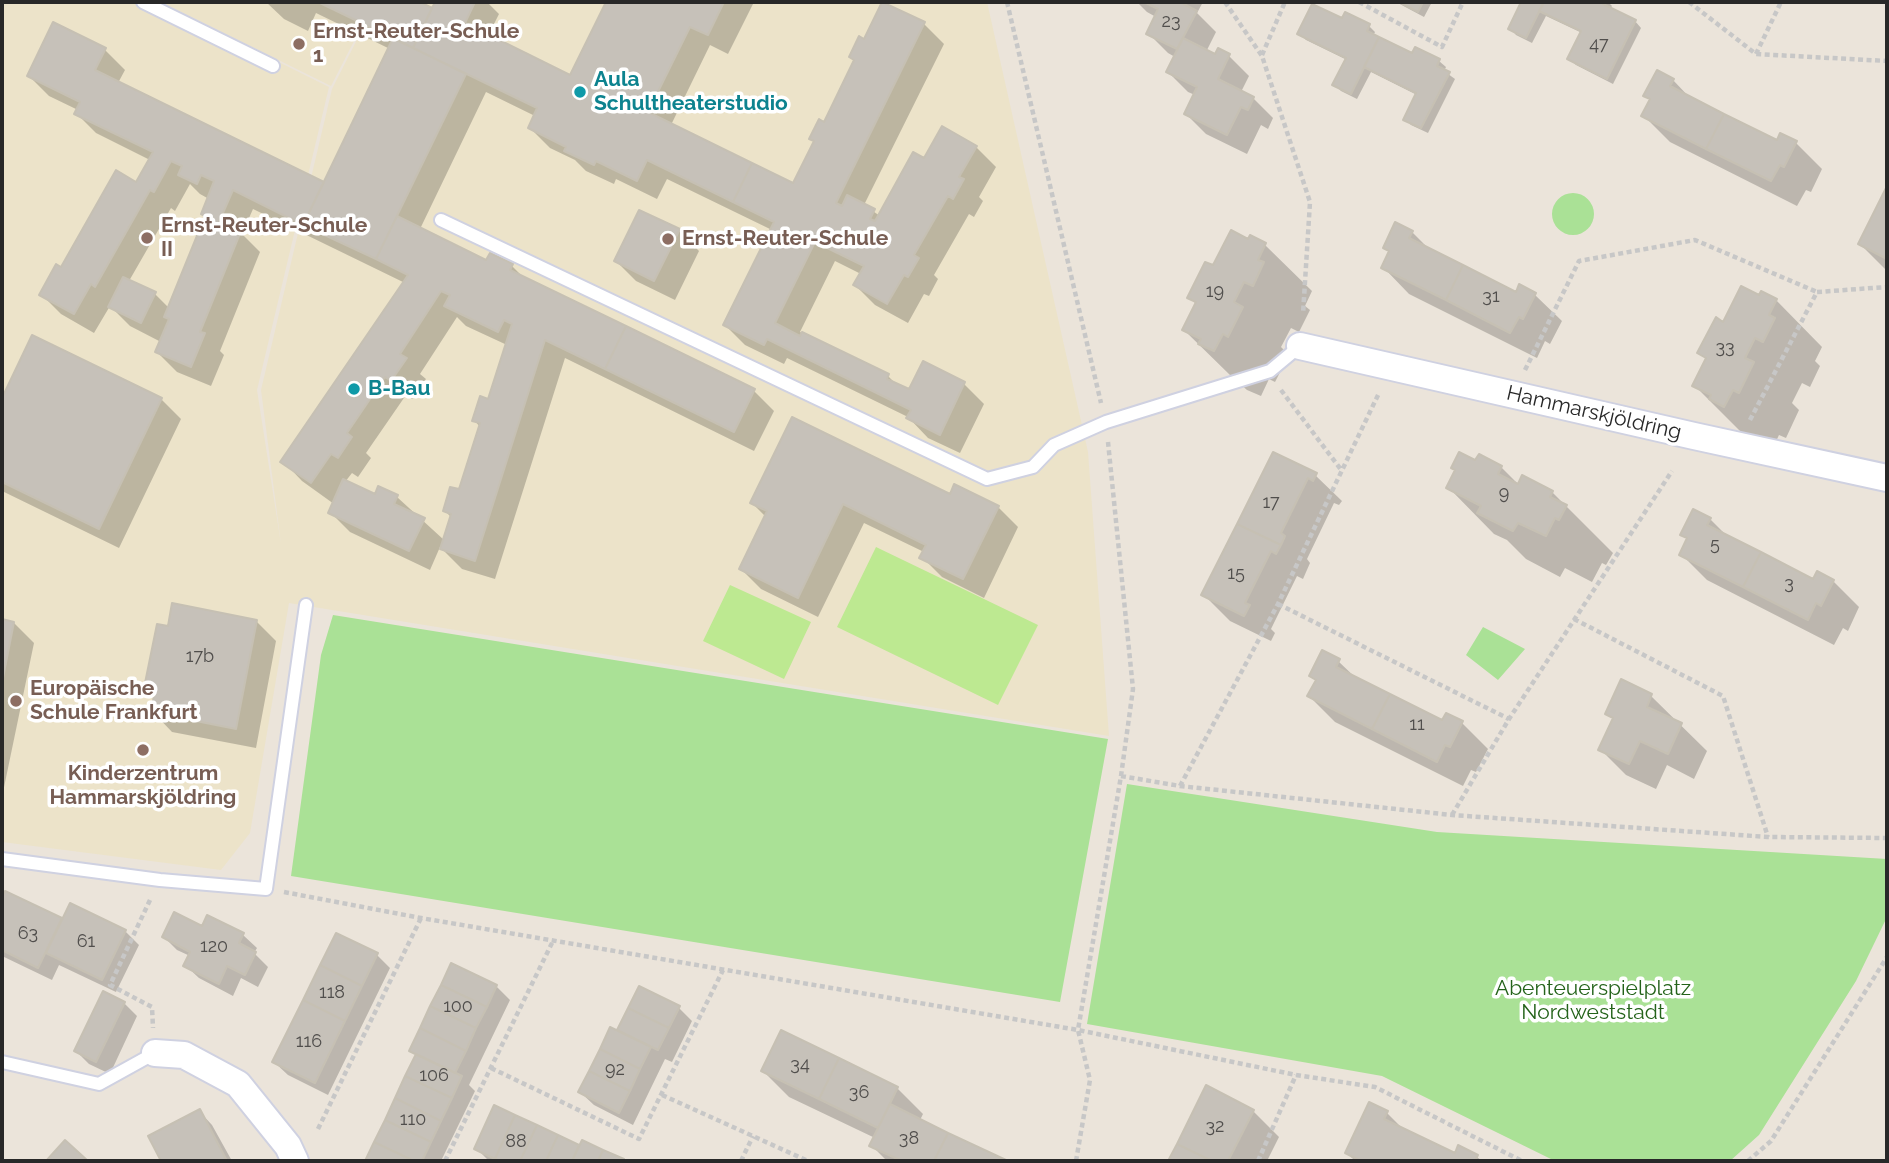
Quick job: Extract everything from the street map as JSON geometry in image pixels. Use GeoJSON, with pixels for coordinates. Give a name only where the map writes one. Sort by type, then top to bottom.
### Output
{"type":"FeatureCollection","features":[{"type":"Feature","properties":{"kind":"street","name":"Hammarskjöldring"},"geometry":{"type":"LineString","coordinates":[[1300,346],[1887,478]]}},
{"type":"Feature","properties":{"kind":"street"},"geometry":{"type":"LineString","coordinates":[[155,1054],[184,1055],[238,1084],[288,1146],[295,1161]]}},
{"type":"Feature","properties":{"kind":"lane"},"geometry":{"type":"LineString","coordinates":[[142,2],[273,66]]}},
{"type":"Feature","properties":{"kind":"lane"},"geometry":{"type":"LineString","coordinates":[[441,220],[987,479],[1033,467],[1054,445],[1106,422],[1270,370],[1300,346]]}},
{"type":"Feature","properties":{"kind":"lane"},"geometry":{"type":"LineString","coordinates":[[2,859],[160,880],[267,888],[306,605]]}},
{"type":"Feature","properties":{"kind":"lane"},"geometry":{"type":"LineString","coordinates":[[2,1062],[99,1084],[155,1054]]}},
{"type":"Feature","properties":{"kind":"path"},"geometry":{"type":"LineString","coordinates":[[1007,2],[1106,422],[1133,689],[1078,1030],[1090,1080],[1076,1161]]}},
{"type":"Feature","properties":{"kind":"path"},"geometry":{"type":"LineString","coordinates":[[1225,2],[1262,56],[1310,202],[1303,314]]}},
{"type":"Feature","properties":{"kind":"path"},"geometry":{"type":"LineString","coordinates":[[1262,56],[1285,2]]}},
{"type":"Feature","properties":{"kind":"path"},"geometry":{"type":"LineString","coordinates":[[1359,2],[1442,47],[1463,2]]}},
{"type":"Feature","properties":{"kind":"path"},"geometry":{"type":"LineString","coordinates":[[1689,2],[1756,54],[1887,61]]}},
{"type":"Feature","properties":{"kind":"path"},"geometry":{"type":"LineString","coordinates":[[1756,54],[1781,2]]}},
{"type":"Feature","properties":{"kind":"path"},"geometry":{"type":"LineString","coordinates":[[1525,371],[1579,261],[1695,240],[1817,292],[1887,287]]}},
{"type":"Feature","properties":{"kind":"path"},"geometry":{"type":"LineString","coordinates":[[1746,426],[1817,292]]}},
{"type":"Feature","properties":{"kind":"path"},"geometry":{"type":"LineString","coordinates":[[1281,390],[1342,471]]}},
{"type":"Feature","properties":{"kind":"path"},"geometry":{"type":"LineString","coordinates":[[1180,786],[1278,604],[1381,390]]}},
{"type":"Feature","properties":{"kind":"path"},"geometry":{"type":"LineString","coordinates":[[1452,815],[1509,719],[1672,471]]}},
{"type":"Feature","properties":{"kind":"path"},"geometry":{"type":"LineString","coordinates":[[1278,604],[1509,719]]}},
{"type":"Feature","properties":{"kind":"path"},"geometry":{"type":"LineString","coordinates":[[1574,619],[1723,696],[1768,837]]}},
{"type":"Feature","properties":{"kind":"path"},"geometry":{"type":"LineString","coordinates":[[1121,776],[1180,786],[1452,815],[1768,837],[1887,838]]}},
{"type":"Feature","properties":{"kind":"path"},"geometry":{"type":"LineString","coordinates":[[152,1007],[110,985],[160,880]]}},
{"type":"Feature","properties":{"kind":"path"},"geometry":{"type":"LineString","coordinates":[[267,888],[421,918],[1078,1030],[1296,1075],[1375,1087],[1522,1161]]}},
{"type":"Feature","properties":{"kind":"path"},"geometry":{"type":"LineString","coordinates":[[318,1129],[421,918]]}},
{"type":"Feature","properties":{"kind":"path"},"geometry":{"type":"LineString","coordinates":[[446,1161],[553,941]]}},
{"type":"Feature","properties":{"kind":"path"},"geometry":{"type":"LineString","coordinates":[[1748,1161],[1771,1141],[1887,957]]}},
{"type":"Feature","properties":{"kind":"path"},"geometry":{"type":"LineString","coordinates":[[491,1068],[639,1139],[723,970]]}},
{"type":"Feature","properties":{"kind":"path"},"geometry":{"type":"LineString","coordinates":[[1258,1161],[1296,1075]]}},
{"type":"Feature","properties":{"kind":"path"},"geometry":{"type":"LineString","coordinates":[[662,1095],[808,1161]]}},
{"type":"Feature","properties":{"kind":"path"},"geometry":{"type":"LineString","coordinates":[[741,1161],[753,1136]]}},
{"type":"Feature","properties":{"kind":"shaded area","name":"Ernst-Reuter-Schule"},"geometry":{"type":"Polygon","coordinates":[[[2,2],[158,2],[329,87],[257,390],[281,544],[261,390],[332,89],[376,2],[987,2],[1088,452],[1109,736],[289,603],[250,833],[221,870],[2,842],[2,2]]]}},
{"type":"Feature","properties":{"kind":"shaded area","name":"Ernst-Reuter-Schule 1"},"geometry":{"type":"Polygon","coordinates":[[[161,2],[374,2],[331,86],[161,2]]]}},
{"type":"Feature","properties":{"kind":"green space"},"geometry":{"type":"Polygon","coordinates":[[[1573,193],[1588,199],[1594,214],[1588,229],[1573,235],[1558,229],[1552,214],[1558,199],[1573,193]]]}},
{"type":"Feature","properties":{"kind":"green space"},"geometry":{"type":"Polygon","coordinates":[[[876,547],[1038,625],[998,705],[837,627],[876,547]]]}},
{"type":"Feature","properties":{"kind":"green space"},"geometry":{"type":"Polygon","coordinates":[[[730,585],[811,622],[784,679],[703,641],[730,585]]]}},
{"type":"Feature","properties":{"kind":"green space"},"geometry":{"type":"Polygon","coordinates":[[[333,615],[1108,739],[1060,1002],[291,876],[321,655],[333,615]]]}},
{"type":"Feature","properties":{"kind":"green space"},"geometry":{"type":"Polygon","coordinates":[[[1483,627],[1525,649],[1498,680],[1466,655],[1483,627]]]}},
{"type":"Feature","properties":{"kind":"green space","name":"Abenteuerspielplatz Nordweststadt"},"geometry":{"type":"Polygon","coordinates":[[[1127,784],[1437,832],[1887,859],[1887,917],[1856,981],[1759,1135],[1730,1161],[1555,1161],[1382,1076],[1087,1024],[1127,784]]]}},
{"type":"Feature","properties":{"kind":"building"},"geometry":{"type":"Polygon","coordinates":[[[318,2],[420,2],[432,8],[413,48],[318,2]]]}},
{"type":"Feature","properties":{"kind":"building","name":"Aula Schultheaterstudio"},"geometry":{"type":"Polygon","coordinates":[[[435,2],[475,2],[465,23],[570,75],[606,2],[724,2],[708,35],[690,27],[648,112],[752,163],[733,202],[647,160],[637,181],[596,161],[594,165],[564,151],[566,147],[528,128],[537,108],[413,48],[435,2]]]}},
{"type":"Feature","properties":{"kind":"building"},"geometry":{"type":"Polygon","coordinates":[[[882,2],[925,22],[836,203],[842,206],[847,195],[875,209],[870,219],[875,221],[913,152],[924,158],[942,126],[977,146],[959,177],[964,179],[953,199],[948,196],[914,255],[919,258],[908,277],[904,275],[887,304],[853,285],[864,266],[815,242],[775,323],[800,336],[802,332],[889,374],[887,379],[909,389],[923,361],[965,382],[940,435],[906,418],[911,410],[767,339],[764,345],[723,325],[774,222],[733,202],[752,163],[793,183],[814,141],[809,139],[819,119],[824,122],[854,60],[849,57],[859,36],[864,39],[882,2]]]}},
{"type":"Feature","properties":{"kind":"building"},"geometry":{"type":"Polygon","coordinates":[[[1144,2],[1180,2],[1197,11],[1177,49],[1146,34],[1158,9],[1144,2]]]}},
{"type":"Feature","properties":{"kind":"building"},"geometry":{"type":"Polygon","coordinates":[[[1399,2],[1423,2],[1418,12],[1399,2]]]}},
{"type":"Feature","properties":{"kind":"building"},"geometry":{"type":"Polygon","coordinates":[[[1521,2],[1544,2],[1526,38],[1508,29],[1521,2]]]}},
{"type":"Feature","properties":{"kind":"building"},"geometry":{"type":"Polygon","coordinates":[[[1544,2],[1605,2],[1603,4],[1636,20],[1607,79],[1567,59],[1581,31],[1539,11],[1544,2]]]}},
{"type":"Feature","properties":{"kind":"building"},"geometry":{"type":"Polygon","coordinates":[[[1312,4],[1342,18],[1345,12],[1370,24],[1367,31],[1379,37],[1351,94],[1332,85],[1346,58],[1297,34],[1312,4]]]}},
{"type":"Feature","properties":{"kind":"building"},"geometry":{"type":"Polygon","coordinates":[[[53,22],[106,48],[95,70],[324,182],[303,225],[233,190],[219,222],[241,231],[200,332],[205,333],[191,367],[155,352],[169,319],[164,317],[205,216],[201,214],[214,181],[201,175],[197,184],[178,175],[182,166],[171,161],[154,192],[150,190],[95,287],[91,284],[74,314],[39,295],[56,264],[61,267],[116,170],[136,182],[153,152],[74,114],[80,102],[27,76],[53,22]]]}},
{"type":"Feature","properties":{"kind":"building"},"geometry":{"type":"Polygon","coordinates":[[[1379,37],[1412,53],[1415,47],[1440,59],[1437,66],[1450,72],[1421,128],[1403,120],[1416,93],[1364,67],[1379,37]]]}},
{"type":"Feature","properties":{"kind":"building"},"geometry":{"type":"Polygon","coordinates":[[[393,38],[466,74],[376,259],[303,225],[393,38]]]}},
{"type":"Feature","properties":{"kind":"building"},"geometry":{"type":"Polygon","coordinates":[[[1183,38],[1215,54],[1218,48],[1230,54],[1218,79],[1254,97],[1248,110],[1241,107],[1227,135],[1184,114],[1197,87],[1166,72],[1183,38]]]}},
{"type":"Feature","properties":{"kind":"building"},"geometry":{"type":"Polygon","coordinates":[[[1657,70],[1674,79],[1670,86],[1724,114],[1706,149],[1641,116],[1650,99],[1643,96],[1657,70]]]}},
{"type":"Feature","properties":{"kind":"building"},"geometry":{"type":"Polygon","coordinates":[[[1724,114],[1777,140],[1780,133],[1797,141],[1784,167],[1780,165],[1771,181],[1706,149],[1724,114]]]}},
{"type":"Feature","properties":{"kind":"building"},"geometry":{"type":"Polygon","coordinates":[[[1887,186],[1887,259],[1858,244],[1887,186]]]}},
{"type":"Feature","properties":{"kind":"building"},"geometry":{"type":"Polygon","coordinates":[[[639,210],[680,229],[654,281],[614,261],[639,210]]]}},
{"type":"Feature","properties":{"kind":"building","name":"B-Bau"},"geometry":{"type":"Polygon","coordinates":[[[397,216],[486,260],[490,253],[513,264],[510,270],[626,326],[605,369],[545,340],[475,561],[440,549],[451,514],[443,511],[450,487],[459,489],[480,423],[472,421],[480,396],[488,399],[512,324],[504,320],[498,332],[444,306],[450,295],[441,291],[400,354],[407,358],[391,381],[385,377],[347,433],[352,437],[338,458],[331,454],[311,483],[280,462],[408,275],[376,259],[397,216]]]}},
{"type":"Feature","properties":{"kind":"building"},"geometry":{"type":"Polygon","coordinates":[[[1395,222],[1413,231],[1409,238],[1463,265],[1446,300],[1381,268],[1389,251],[1383,248],[1395,222]]]}},
{"type":"Feature","properties":{"kind":"building"},"geometry":{"type":"Polygon","coordinates":[[[1231,230],[1248,239],[1250,235],[1266,243],[1258,260],[1264,262],[1253,286],[1244,282],[1234,302],[1243,307],[1228,337],[1223,334],[1214,351],[1198,344],[1201,339],[1182,330],[1196,302],[1187,298],[1205,262],[1213,265],[1231,230]]]}},
{"type":"Feature","properties":{"kind":"building"},"geometry":{"type":"Polygon","coordinates":[[[1463,265],[1516,292],[1519,284],[1536,293],[1523,319],[1519,317],[1510,333],[1446,300],[1463,265]]]}},
{"type":"Feature","properties":{"kind":"building"},"geometry":{"type":"Polygon","coordinates":[[[123,277],[156,292],[141,323],[108,307],[123,277]]]}},
{"type":"Feature","properties":{"kind":"building"},"geometry":{"type":"Polygon","coordinates":[[[1741,286],[1759,295],[1761,291],[1777,299],[1769,315],[1775,318],[1763,342],[1755,338],[1745,358],[1754,362],[1739,393],[1733,390],[1724,407],[1709,399],[1711,395],[1692,386],[1706,358],[1697,353],[1716,317],[1723,322],[1741,286]]]}},
{"type":"Feature","properties":{"kind":"building"},"geometry":{"type":"Polygon","coordinates":[[[626,326],[755,389],[734,432],[605,369],[626,326]]]}},
{"type":"Feature","properties":{"kind":"building"},"geometry":{"type":"Polygon","coordinates":[[[32,335],[162,398],[99,529],[2,482],[2,398],[32,335]]]}},
{"type":"Feature","properties":{"kind":"building"},"geometry":{"type":"Polygon","coordinates":[[[792,417],[950,494],[954,484],[999,506],[963,579],[919,558],[926,545],[843,504],[798,598],[739,569],[767,511],[750,503],[792,417]]]}},
{"type":"Feature","properties":{"kind":"building"},"geometry":{"type":"Polygon","coordinates":[[[1273,452],[1317,473],[1313,481],[1308,478],[1281,533],[1285,536],[1281,545],[1237,524],[1273,452]]]}},
{"type":"Feature","properties":{"kind":"building"},"geometry":{"type":"Polygon","coordinates":[[[1459,452],[1475,460],[1479,454],[1502,466],[1498,474],[1518,484],[1522,475],[1553,491],[1550,497],[1567,505],[1559,520],[1555,518],[1546,536],[1518,523],[1513,531],[1477,513],[1481,506],[1446,488],[1455,470],[1451,468],[1459,452]]]}},
{"type":"Feature","properties":{"kind":"building"},"geometry":{"type":"Polygon","coordinates":[[[343,479],[375,494],[378,486],[398,495],[394,504],[425,518],[409,551],[328,513],[343,479]]]}},
{"type":"Feature","properties":{"kind":"building"},"geometry":{"type":"Polygon","coordinates":[[[1693,509],[1711,518],[1707,525],[1761,552],[1743,587],[1679,555],[1687,538],[1680,535],[1693,509]]]}},
{"type":"Feature","properties":{"kind":"building"},"geometry":{"type":"Polygon","coordinates":[[[1237,524],[1281,545],[1276,554],[1271,551],[1245,603],[1250,605],[1244,616],[1201,595],[1237,524]]]}},
{"type":"Feature","properties":{"kind":"building"},"geometry":{"type":"Polygon","coordinates":[[[1761,552],[1813,579],[1817,571],[1834,580],[1821,606],[1816,603],[1808,620],[1743,587],[1761,552]]]}},
{"type":"Feature","properties":{"kind":"building"},"geometry":{"type":"Polygon","coordinates":[[[172,603],[257,620],[236,729],[151,712],[155,690],[144,688],[157,624],[168,626],[172,603]]]}},
{"type":"Feature","properties":{"kind":"building"},"geometry":{"type":"Polygon","coordinates":[[[2,619],[14,622],[2,683],[2,619]]]}},
{"type":"Feature","properties":{"kind":"building"},"geometry":{"type":"Polygon","coordinates":[[[1322,650],[1340,659],[1336,667],[1390,694],[1372,729],[1307,696],[1316,680],[1309,676],[1322,650]]]}},
{"type":"Feature","properties":{"kind":"building"},"geometry":{"type":"Polygon","coordinates":[[[1621,679],[1652,694],[1647,707],[1682,723],[1668,754],[1640,741],[1629,764],[1598,750],[1613,718],[1605,714],[1621,679]]]}},
{"type":"Feature","properties":{"kind":"building"},"geometry":{"type":"Polygon","coordinates":[[[1390,694],[1442,720],[1446,713],[1463,721],[1450,747],[1445,745],[1437,762],[1372,729],[1390,694]]]}},
{"type":"Feature","properties":{"kind":"building"},"geometry":{"type":"Polygon","coordinates":[[[5,891],[62,918],[38,968],[2,950],[2,897],[5,891]]]}},
{"type":"Feature","properties":{"kind":"building"},"geometry":{"type":"Polygon","coordinates":[[[70,903],[126,930],[102,980],[46,953],[70,903]]]}},
{"type":"Feature","properties":{"kind":"building"},"geometry":{"type":"Polygon","coordinates":[[[174,912],[202,926],[207,915],[244,933],[239,943],[256,952],[245,975],[227,966],[219,984],[183,966],[190,952],[162,937],[174,912]]]}},
{"type":"Feature","properties":{"kind":"building"},"geometry":{"type":"Polygon","coordinates":[[[336,933],[378,953],[362,986],[320,965],[336,933]]]}},
{"type":"Feature","properties":{"kind":"building"},"geometry":{"type":"Polygon","coordinates":[[[451,963],[497,985],[487,1007],[441,985],[451,963]]]}},
{"type":"Feature","properties":{"kind":"building"},"geometry":{"type":"Polygon","coordinates":[[[320,965],[362,986],[345,1021],[303,1000],[320,965]]]}},
{"type":"Feature","properties":{"kind":"building"},"geometry":{"type":"Polygon","coordinates":[[[441,985],[487,1007],[476,1028],[430,1006],[441,985]]]}},
{"type":"Feature","properties":{"kind":"building"},"geometry":{"type":"Polygon","coordinates":[[[639,986],[680,1006],[669,1028],[628,1008],[639,986]]]}},
{"type":"Feature","properties":{"kind":"building"},"geometry":{"type":"Polygon","coordinates":[[[103,991],[125,1002],[96,1062],[74,1051],[103,991]]]}},
{"type":"Feature","properties":{"kind":"building"},"geometry":{"type":"Polygon","coordinates":[[[303,1000],[345,1021],[315,1083],[272,1062],[303,1000]]]}},
{"type":"Feature","properties":{"kind":"building"},"geometry":{"type":"Polygon","coordinates":[[[430,1006],[476,1028],[466,1051],[420,1028],[430,1006]]]}},
{"type":"Feature","properties":{"kind":"building"},"geometry":{"type":"Polygon","coordinates":[[[628,1008],[669,1028],[658,1050],[617,1030],[628,1008]]]}},
{"type":"Feature","properties":{"kind":"building"},"geometry":{"type":"Polygon","coordinates":[[[610,1027],[651,1047],[640,1069],[600,1049],[610,1027]]]}},
{"type":"Feature","properties":{"kind":"building"},"geometry":{"type":"Polygon","coordinates":[[[420,1028],[466,1051],[455,1073],[409,1051],[420,1028]]]}},
{"type":"Feature","properties":{"kind":"building"},"geometry":{"type":"Polygon","coordinates":[[[781,1030],[839,1058],[819,1099],[761,1071],[781,1030]]]}},
{"type":"Feature","properties":{"kind":"building"},"geometry":{"type":"Polygon","coordinates":[[[600,1049],[640,1069],[630,1091],[589,1071],[600,1049]]]}},
{"type":"Feature","properties":{"kind":"building"},"geometry":{"type":"Polygon","coordinates":[[[416,1054],[462,1076],[452,1098],[405,1076],[416,1054]]]}},
{"type":"Feature","properties":{"kind":"building"},"geometry":{"type":"Polygon","coordinates":[[[839,1058],[898,1087],[878,1128],[819,1099],[839,1058]]]}},
{"type":"Feature","properties":{"kind":"building"},"geometry":{"type":"Polygon","coordinates":[[[589,1071],[630,1091],[619,1113],[578,1092],[589,1071]]]}},
{"type":"Feature","properties":{"kind":"building"},"geometry":{"type":"Polygon","coordinates":[[[405,1076],[452,1098],[441,1121],[395,1098],[405,1076]]]}},
{"type":"Feature","properties":{"kind":"building"},"geometry":{"type":"Polygon","coordinates":[[[1206,1085],[1254,1110],[1228,1161],[1212,1161],[1177,1144],[1206,1085]]]}},
{"type":"Feature","properties":{"kind":"building"},"geometry":{"type":"Polygon","coordinates":[[[395,1098],[441,1121],[431,1142],[385,1120],[395,1098]]]}},
{"type":"Feature","properties":{"kind":"building"},"geometry":{"type":"Polygon","coordinates":[[[1369,1102],[1388,1111],[1384,1119],[1455,1153],[1458,1145],[1478,1155],[1475,1161],[1361,1161],[1345,1153],[1369,1102]]]}},
{"type":"Feature","properties":{"kind":"building"},"geometry":{"type":"Polygon","coordinates":[[[890,1104],[948,1133],[934,1161],[902,1161],[869,1146],[890,1104]]]}},
{"type":"Feature","properties":{"kind":"building"},"geometry":{"type":"Polygon","coordinates":[[[494,1105],[515,1115],[495,1159],[474,1149],[494,1105]]]}},
{"type":"Feature","properties":{"kind":"building"},"geometry":{"type":"Polygon","coordinates":[[[200,1109],[227,1161],[161,1161],[148,1136],[200,1109]]]}},
{"type":"Feature","properties":{"kind":"building"},"geometry":{"type":"Polygon","coordinates":[[[515,1115],[537,1125],[520,1161],[495,1159],[515,1115]]]}},
{"type":"Feature","properties":{"kind":"building"},"geometry":{"type":"Polygon","coordinates":[[[385,1120],[431,1142],[422,1161],[414,1161],[374,1142],[385,1120]]]}},
{"type":"Feature","properties":{"kind":"building"},"geometry":{"type":"Polygon","coordinates":[[[537,1125],[558,1135],[546,1161],[520,1161],[537,1125]]]}},
{"type":"Feature","properties":{"kind":"building"},"geometry":{"type":"Polygon","coordinates":[[[948,1133],[1006,1160],[1006,1161],[934,1161],[948,1133]]]}},
{"type":"Feature","properties":{"kind":"building"},"geometry":{"type":"Polygon","coordinates":[[[558,1135],[579,1145],[572,1161],[546,1161],[558,1135]]]}},
{"type":"Feature","properties":{"kind":"building"},"geometry":{"type":"Polygon","coordinates":[[[65,1140],[88,1161],[46,1161],[65,1140]]]}},
{"type":"Feature","properties":{"kind":"building"},"geometry":{"type":"Polygon","coordinates":[[[582,1140],[603,1150],[598,1161],[572,1161],[582,1140]]]}},
{"type":"Feature","properties":{"kind":"building"},"geometry":{"type":"Polygon","coordinates":[[[374,1142],[414,1161],[365,1161],[374,1142]]]}},
{"type":"Feature","properties":{"kind":"building"},"geometry":{"type":"Polygon","coordinates":[[[1177,1144],[1212,1161],[1168,1161],[1177,1144]]]}},
{"type":"Feature","properties":{"kind":"building"},"geometry":{"type":"Polygon","coordinates":[[[603,1150],[624,1159],[598,1161],[603,1150]]]}},
{"type":"Feature","properties":{"kind":"place","name":"Ernst-Reuter-Schule 1"},"geometry":{"type":"Point","coordinates":[299,44]}},
{"type":"Feature","properties":{"kind":"place","name":"Aula Schultheaterstudio"},"geometry":{"type":"Point","coordinates":[580,92]}},
{"type":"Feature","properties":{"kind":"place","name":"Ernst-Reuter-Schule II"},"geometry":{"type":"Point","coordinates":[147,238]}},
{"type":"Feature","properties":{"kind":"place","name":"Ernst-Reuter-Schule"},"geometry":{"type":"Point","coordinates":[668,239]}},
{"type":"Feature","properties":{"kind":"place","name":"B-Bau"},"geometry":{"type":"Point","coordinates":[354,389]}},
{"type":"Feature","properties":{"kind":"place","name":"Europäische Schule Frankfurt"},"geometry":{"type":"Point","coordinates":[16,701]}},
{"type":"Feature","properties":{"kind":"place","name":"Kinderzentrum Hammarskjöldring"},"geometry":{"type":"Point","coordinates":[143,750]}}]}
